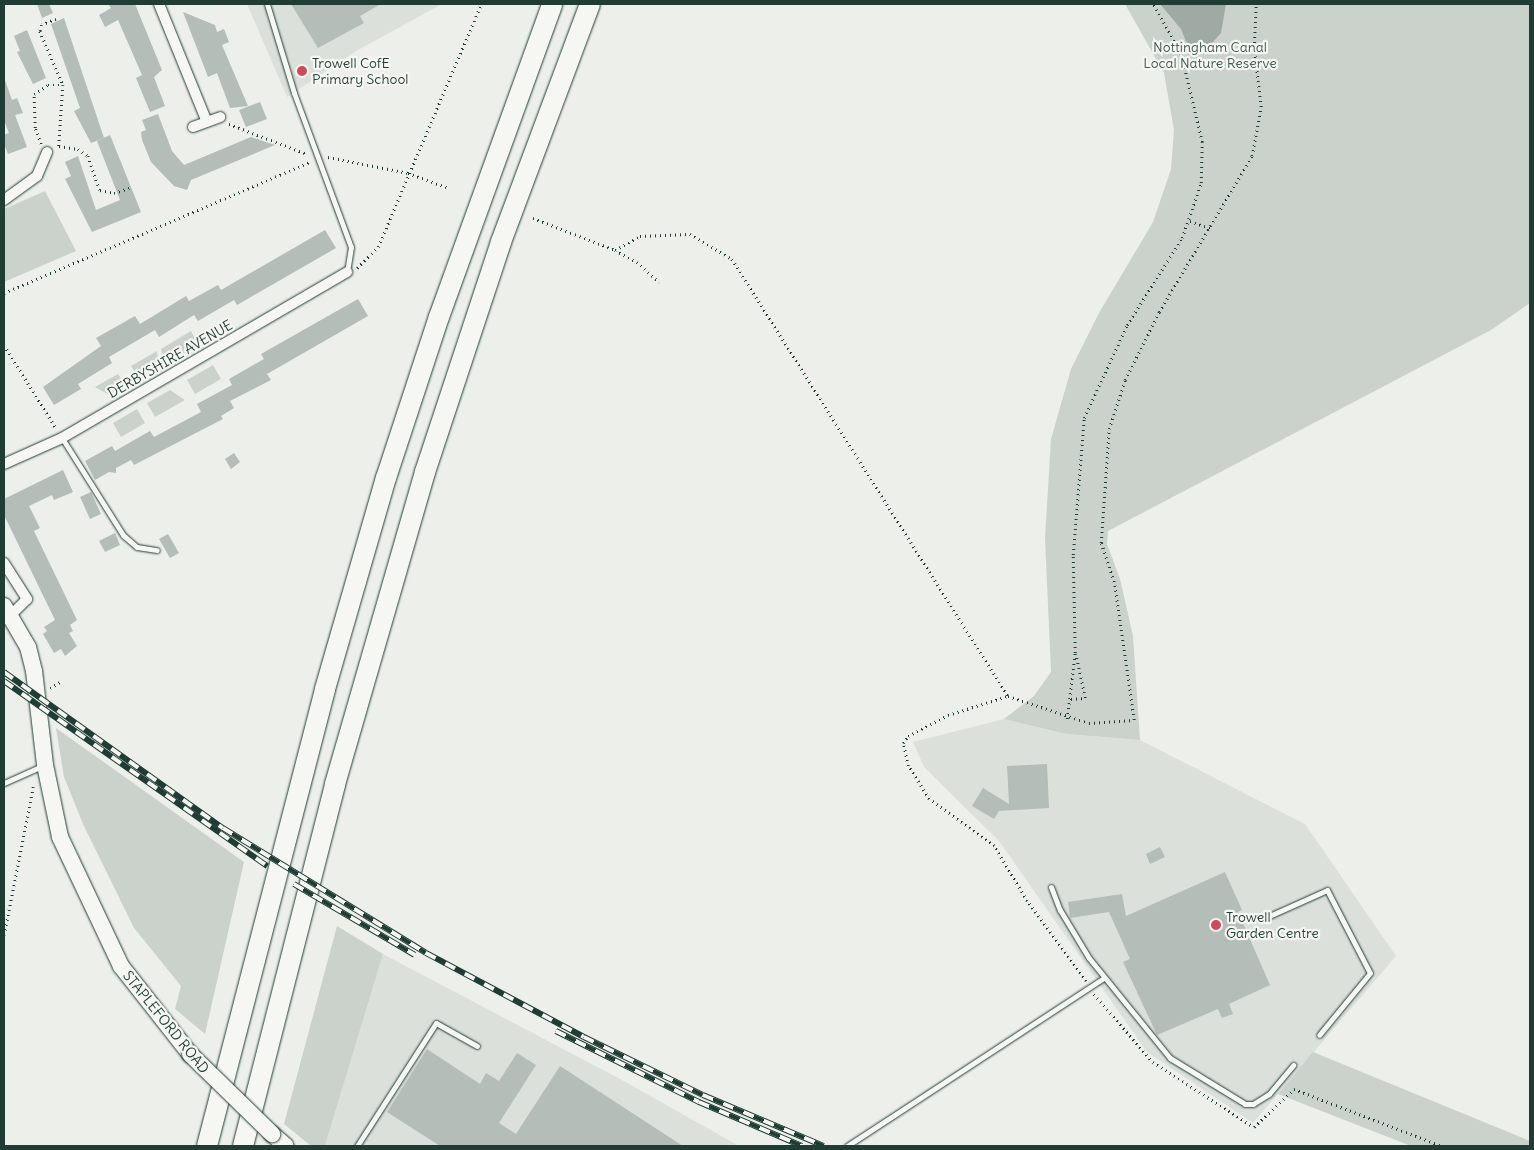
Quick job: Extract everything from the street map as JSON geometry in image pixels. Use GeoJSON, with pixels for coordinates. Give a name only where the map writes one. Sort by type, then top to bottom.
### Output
{"type":"FeatureCollection","features":[{"type":"Feature","properties":{"kind":"highway"},"geometry":{"type":"LineString","coordinates":[[207,1146],[324,689],[386,478],[439,317],[552,4]]}},
{"type":"Feature","properties":{"kind":"highway"},"geometry":{"type":"LineString","coordinates":[[243,1146],[335,784],[417,500],[481,301],[590,4]]}},
{"type":"Feature","properties":{"kind":"main road","name":"STAPLEFORD ROAD"},"geometry":{"type":"LineString","coordinates":[[7,611],[28,647],[34,671],[41,767],[60,837],[88,904],[121,966],[190,1054],[286,1146]]}},
{"type":"Feature","properties":{"kind":"street"},"geometry":{"type":"LineString","coordinates":[[159,4],[207,122]]}},
{"type":"Feature","properties":{"kind":"street"},"geometry":{"type":"LineString","coordinates":[[193,127],[220,117]]}},
{"type":"Feature","properties":{"kind":"street"},"geometry":{"type":"LineString","coordinates":[[4,200],[37,176],[47,152]]}},
{"type":"Feature","properties":{"kind":"street","name":"DERBYSHIRE AVENUE"},"geometry":{"type":"LineString","coordinates":[[4,464],[62,438],[347,272]]}},
{"type":"Feature","properties":{"kind":"street","name":"STAPLEFORD ROAD"},"geometry":{"type":"LineString","coordinates":[[4,563],[26,599],[7,611]]}},
{"type":"Feature","properties":{"kind":"lane"},"geometry":{"type":"LineString","coordinates":[[267,4],[317,156],[352,247],[347,272]]}},
{"type":"Feature","properties":{"kind":"lane"},"geometry":{"type":"LineString","coordinates":[[62,438],[123,535],[137,547],[157,550]]}},
{"type":"Feature","properties":{"kind":"lane"},"geometry":{"type":"LineString","coordinates":[[4,783],[41,767]]}},
{"type":"Feature","properties":{"kind":"lane"},"geometry":{"type":"LineString","coordinates":[[1051,887],[1060,910],[1104,978],[1170,1058],[1245,1104],[1262,1100],[1293,1065]]}},
{"type":"Feature","properties":{"kind":"lane"},"geometry":{"type":"LineString","coordinates":[[1267,917],[1326,890],[1370,973],[1319,1035]]}},
{"type":"Feature","properties":{"kind":"lane"},"geometry":{"type":"LineString","coordinates":[[848,1146],[1104,978]]}},
{"type":"Feature","properties":{"kind":"lane"},"geometry":{"type":"LineString","coordinates":[[357,1146],[436,1023],[477,1046]]}},
{"type":"Feature","properties":{"kind":"path"},"geometry":{"type":"LineString","coordinates":[[347,272],[365,262],[378,247],[480,4]]}},
{"type":"Feature","properties":{"kind":"path"},"geometry":{"type":"LineString","coordinates":[[1067,719],[1075,652],[1074,555],[1084,418],[1127,325],[1190,221],[1201,183],[1202,142],[1181,54],[1154,4]]}},
{"type":"Feature","properties":{"kind":"path"},"geometry":{"type":"LineString","coordinates":[[615,250],[640,236],[690,234],[732,258],[1008,696],[1067,719],[1088,723],[1134,720],[1114,582],[1101,543],[1109,429],[1124,380],[1159,312],[1212,228],[1252,156],[1261,107],[1254,48],[1256,4]]}},
{"type":"Feature","properties":{"kind":"path"},"geometry":{"type":"LineString","coordinates":[[56,19],[42,26],[40,31],[63,85],[59,146],[78,149],[88,156],[100,190],[114,193],[129,188]]}},
{"type":"Feature","properties":{"kind":"path"},"geometry":{"type":"LineString","coordinates":[[47,152],[35,128],[34,94],[41,87],[63,85]]}},
{"type":"Feature","properties":{"kind":"path"},"geometry":{"type":"LineString","coordinates":[[220,117],[224,122],[298,151],[317,156],[336,156],[408,173],[449,188]]}},
{"type":"Feature","properties":{"kind":"path"},"geometry":{"type":"LineString","coordinates":[[4,293],[317,156]]}},
{"type":"Feature","properties":{"kind":"path"},"geometry":{"type":"LineString","coordinates":[[533,218],[615,250],[637,262],[659,282]]}},
{"type":"Feature","properties":{"kind":"path"},"geometry":{"type":"LineString","coordinates":[[1190,221],[1212,228]]}},
{"type":"Feature","properties":{"kind":"path"},"geometry":{"type":"LineString","coordinates":[[4,345],[62,438]]}},
{"type":"Feature","properties":{"kind":"path"},"geometry":{"type":"LineString","coordinates":[[1070,699],[1085,698],[1075,652]]}},
{"type":"Feature","properties":{"kind":"path"},"geometry":{"type":"LineString","coordinates":[[1008,696],[948,715],[908,736],[903,744],[904,754],[929,799],[994,846],[1027,901],[1090,987],[1102,1007],[1153,1062],[1254,1127],[1294,1089],[1442,1146]]}},
{"type":"Feature","properties":{"kind":"path"},"geometry":{"type":"LineString","coordinates":[[4,935],[41,767]]}},
{"type":"Feature","properties":{"kind":"shaded area","name":"Trowell CofE Primary School"},"geometry":{"type":"Polygon","coordinates":[[[247,4],[442,4],[358,50],[287,97],[247,4]]]}},
{"type":"Feature","properties":{"kind":"shaded area"},"geometry":{"type":"Polygon","coordinates":[[[1160,4],[1226,4],[1221,33],[1205,51],[1190,51],[1181,29],[1160,4]]]}},
{"type":"Feature","properties":{"kind":"shaded area","name":"Trowell Garden Centre"},"geometry":{"type":"Polygon","coordinates":[[[1004,719],[1066,734],[1140,740],[1305,824],[1396,956],[1253,1123],[1147,1052],[999,841],[924,767],[913,742],[1004,719]]]}},
{"type":"Feature","properties":{"kind":"shaded area"},"geometry":{"type":"Polygon","coordinates":[[[383,954],[622,1080],[739,1146],[325,1146],[383,954]]]}},
{"type":"Feature","properties":{"kind":"green space","name":"Nottingham Canal Local Nature Reserve"},"geometry":{"type":"Polygon","coordinates":[[[1125,4],[1530,4],[1530,303],[1491,330],[1108,531],[1107,544],[1120,579],[1133,636],[1140,740],[1066,734],[1004,719],[1034,696],[1051,672],[1045,538],[1051,439],[1071,369],[1099,313],[1153,222],[1171,169],[1174,130],[1164,73],[1125,4]]]}},
{"type":"Feature","properties":{"kind":"green space"},"geometry":{"type":"Polygon","coordinates":[[[45,191],[76,251],[4,282],[4,209],[45,191]]]}},
{"type":"Feature","properties":{"kind":"green space"},"geometry":{"type":"Polygon","coordinates":[[[191,331],[198,345],[165,365],[161,349],[191,331]]]}},
{"type":"Feature","properties":{"kind":"green space"},"geometry":{"type":"Polygon","coordinates":[[[157,351],[159,368],[139,380],[131,366],[157,351]]]}},
{"type":"Feature","properties":{"kind":"green space"},"geometry":{"type":"Polygon","coordinates":[[[213,365],[221,379],[195,394],[187,380],[213,365]]]}},
{"type":"Feature","properties":{"kind":"green space"},"geometry":{"type":"Polygon","coordinates":[[[118,374],[126,387],[111,396],[95,387],[118,374]]]}},
{"type":"Feature","properties":{"kind":"green space"},"geometry":{"type":"Polygon","coordinates":[[[170,390],[185,400],[155,417],[147,403],[170,390]]]}},
{"type":"Feature","properties":{"kind":"green space"},"geometry":{"type":"Polygon","coordinates":[[[137,409],[145,423],[121,437],[113,423],[137,409]]]}},
{"type":"Feature","properties":{"kind":"green space"},"geometry":{"type":"Polygon","coordinates":[[[56,728],[244,862],[205,1034],[175,1009],[181,986],[134,928],[83,824],[64,777],[56,728]]]}},
{"type":"Feature","properties":{"kind":"green space"},"geometry":{"type":"Polygon","coordinates":[[[337,926],[383,954],[325,1146],[311,1146],[284,1124],[337,926]]]}},
{"type":"Feature","properties":{"kind":"green space"},"geometry":{"type":"Polygon","coordinates":[[[1313,1052],[1530,1141],[1530,1146],[1411,1146],[1278,1094],[1313,1052]]]}},
{"type":"Feature","properties":{"kind":"building"},"geometry":{"type":"Polygon","coordinates":[[[37,4],[49,4],[53,13],[42,18],[37,4]]]}},
{"type":"Feature","properties":{"kind":"building"},"geometry":{"type":"Polygon","coordinates":[[[108,4],[135,4],[162,70],[154,77],[165,106],[150,112],[136,78],[142,75],[118,20],[105,27],[99,15],[111,8],[108,4]]]}},
{"type":"Feature","properties":{"kind":"building"},"geometry":{"type":"Polygon","coordinates":[[[291,4],[381,4],[360,16],[364,23],[318,48],[291,4]]]}},
{"type":"Feature","properties":{"kind":"building"},"geometry":{"type":"Polygon","coordinates":[[[183,12],[215,25],[217,32],[224,29],[229,42],[222,45],[248,106],[230,108],[217,73],[208,77],[183,12]]]}},
{"type":"Feature","properties":{"kind":"building"},"geometry":{"type":"Polygon","coordinates":[[[64,18],[104,138],[91,143],[74,111],[80,108],[51,24],[64,18]]]}},
{"type":"Feature","properties":{"kind":"building"},"geometry":{"type":"Polygon","coordinates":[[[27,30],[46,78],[33,84],[17,52],[20,51],[14,36],[27,30]]]}},
{"type":"Feature","properties":{"kind":"building"},"geometry":{"type":"Polygon","coordinates":[[[5,80],[12,100],[17,98],[23,113],[15,115],[27,147],[8,154],[4,144],[4,135],[9,133],[4,120],[5,80]]]}},
{"type":"Feature","properties":{"kind":"building"},"geometry":{"type":"Polygon","coordinates":[[[260,102],[267,119],[246,127],[239,110],[260,102]]]}},
{"type":"Feature","properties":{"kind":"building"},"geometry":{"type":"Polygon","coordinates":[[[158,114],[172,151],[184,165],[251,137],[275,145],[191,180],[187,190],[174,186],[151,162],[142,140],[141,132],[146,130],[142,120],[158,114]]]}},
{"type":"Feature","properties":{"kind":"building"},"geometry":{"type":"Polygon","coordinates":[[[110,135],[141,212],[92,232],[65,179],[71,176],[65,162],[78,156],[96,210],[120,200],[97,141],[110,135]]]}},
{"type":"Feature","properties":{"kind":"building"},"geometry":{"type":"Polygon","coordinates":[[[325,230],[336,248],[237,305],[234,300],[198,321],[194,315],[159,337],[155,330],[109,357],[112,363],[78,384],[81,389],[54,405],[43,387],[101,346],[96,338],[135,316],[140,324],[186,296],[189,301],[218,285],[221,290],[325,230]]]}},
{"type":"Feature","properties":{"kind":"building"},"geometry":{"type":"Polygon","coordinates":[[[358,299],[368,316],[267,374],[271,380],[230,401],[234,408],[221,416],[223,419],[134,465],[131,460],[116,468],[116,473],[109,472],[95,480],[85,461],[112,446],[115,451],[150,431],[154,437],[201,412],[197,404],[232,385],[229,379],[264,359],[261,354],[358,299]]]}},
{"type":"Feature","properties":{"kind":"building"},"geometry":{"type":"Polygon","coordinates":[[[234,453],[240,462],[231,469],[225,459],[234,453]]]}},
{"type":"Feature","properties":{"kind":"building"},"geometry":{"type":"Polygon","coordinates":[[[63,470],[73,492],[54,500],[52,495],[29,506],[40,528],[34,531],[77,620],[70,625],[73,631],[69,633],[77,646],[65,656],[61,649],[54,653],[43,634],[47,631],[44,627],[55,620],[4,515],[4,499],[63,470]]]}},
{"type":"Feature","properties":{"kind":"building"},"geometry":{"type":"Polygon","coordinates":[[[91,492],[101,514],[90,519],[80,497],[91,492]]]}},
{"type":"Feature","properties":{"kind":"building"},"geometry":{"type":"Polygon","coordinates":[[[115,533],[120,545],[105,552],[99,541],[115,533]]]}},
{"type":"Feature","properties":{"kind":"building"},"geometry":{"type":"Polygon","coordinates":[[[168,534],[179,553],[170,558],[159,539],[168,534]]]}},
{"type":"Feature","properties":{"kind":"building"},"geometry":{"type":"Polygon","coordinates":[[[1047,764],[1049,808],[999,811],[994,819],[972,806],[983,788],[1009,804],[1007,766],[1047,764]]]}},
{"type":"Feature","properties":{"kind":"building"},"geometry":{"type":"Polygon","coordinates":[[[1160,847],[1165,857],[1150,864],[1146,854],[1160,847]]]}},
{"type":"Feature","properties":{"kind":"building"},"geometry":{"type":"Polygon","coordinates":[[[1225,872],[1242,910],[1238,912],[1270,985],[1229,1004],[1233,1014],[1222,1018],[1218,1009],[1157,1035],[1123,962],[1130,959],[1109,912],[1070,918],[1068,902],[1122,894],[1126,916],[1225,872]]]}},
{"type":"Feature","properties":{"kind":"building"},"geometry":{"type":"Polygon","coordinates":[[[427,1049],[480,1084],[486,1073],[499,1081],[517,1053],[536,1065],[499,1123],[516,1134],[560,1066],[683,1146],[440,1146],[387,1112],[427,1049]]]}},
{"type":"Feature","properties":{"kind":"railway"},"geometry":{"type":"LineString","coordinates":[[4,672],[223,828],[426,953],[584,1037],[703,1095],[824,1146]]}},
{"type":"Feature","properties":{"kind":"railway"},"geometry":{"type":"LineString","coordinates":[[4,681],[267,866]]}},
{"type":"Feature","properties":{"kind":"railway"},"geometry":{"type":"LineString","coordinates":[[294,884],[415,955]]}},
{"type":"Feature","properties":{"kind":"railway"},"geometry":{"type":"LineString","coordinates":[[556,1031],[699,1102],[802,1146]]}},
{"type":"Feature","properties":{"kind":"place","name":"Trowell CofE Primary School"},"geometry":{"type":"Point","coordinates":[302,71]}},
{"type":"Feature","properties":{"kind":"place","name":"Trowell Garden Centre"},"geometry":{"type":"Point","coordinates":[1216,925]}}]}
